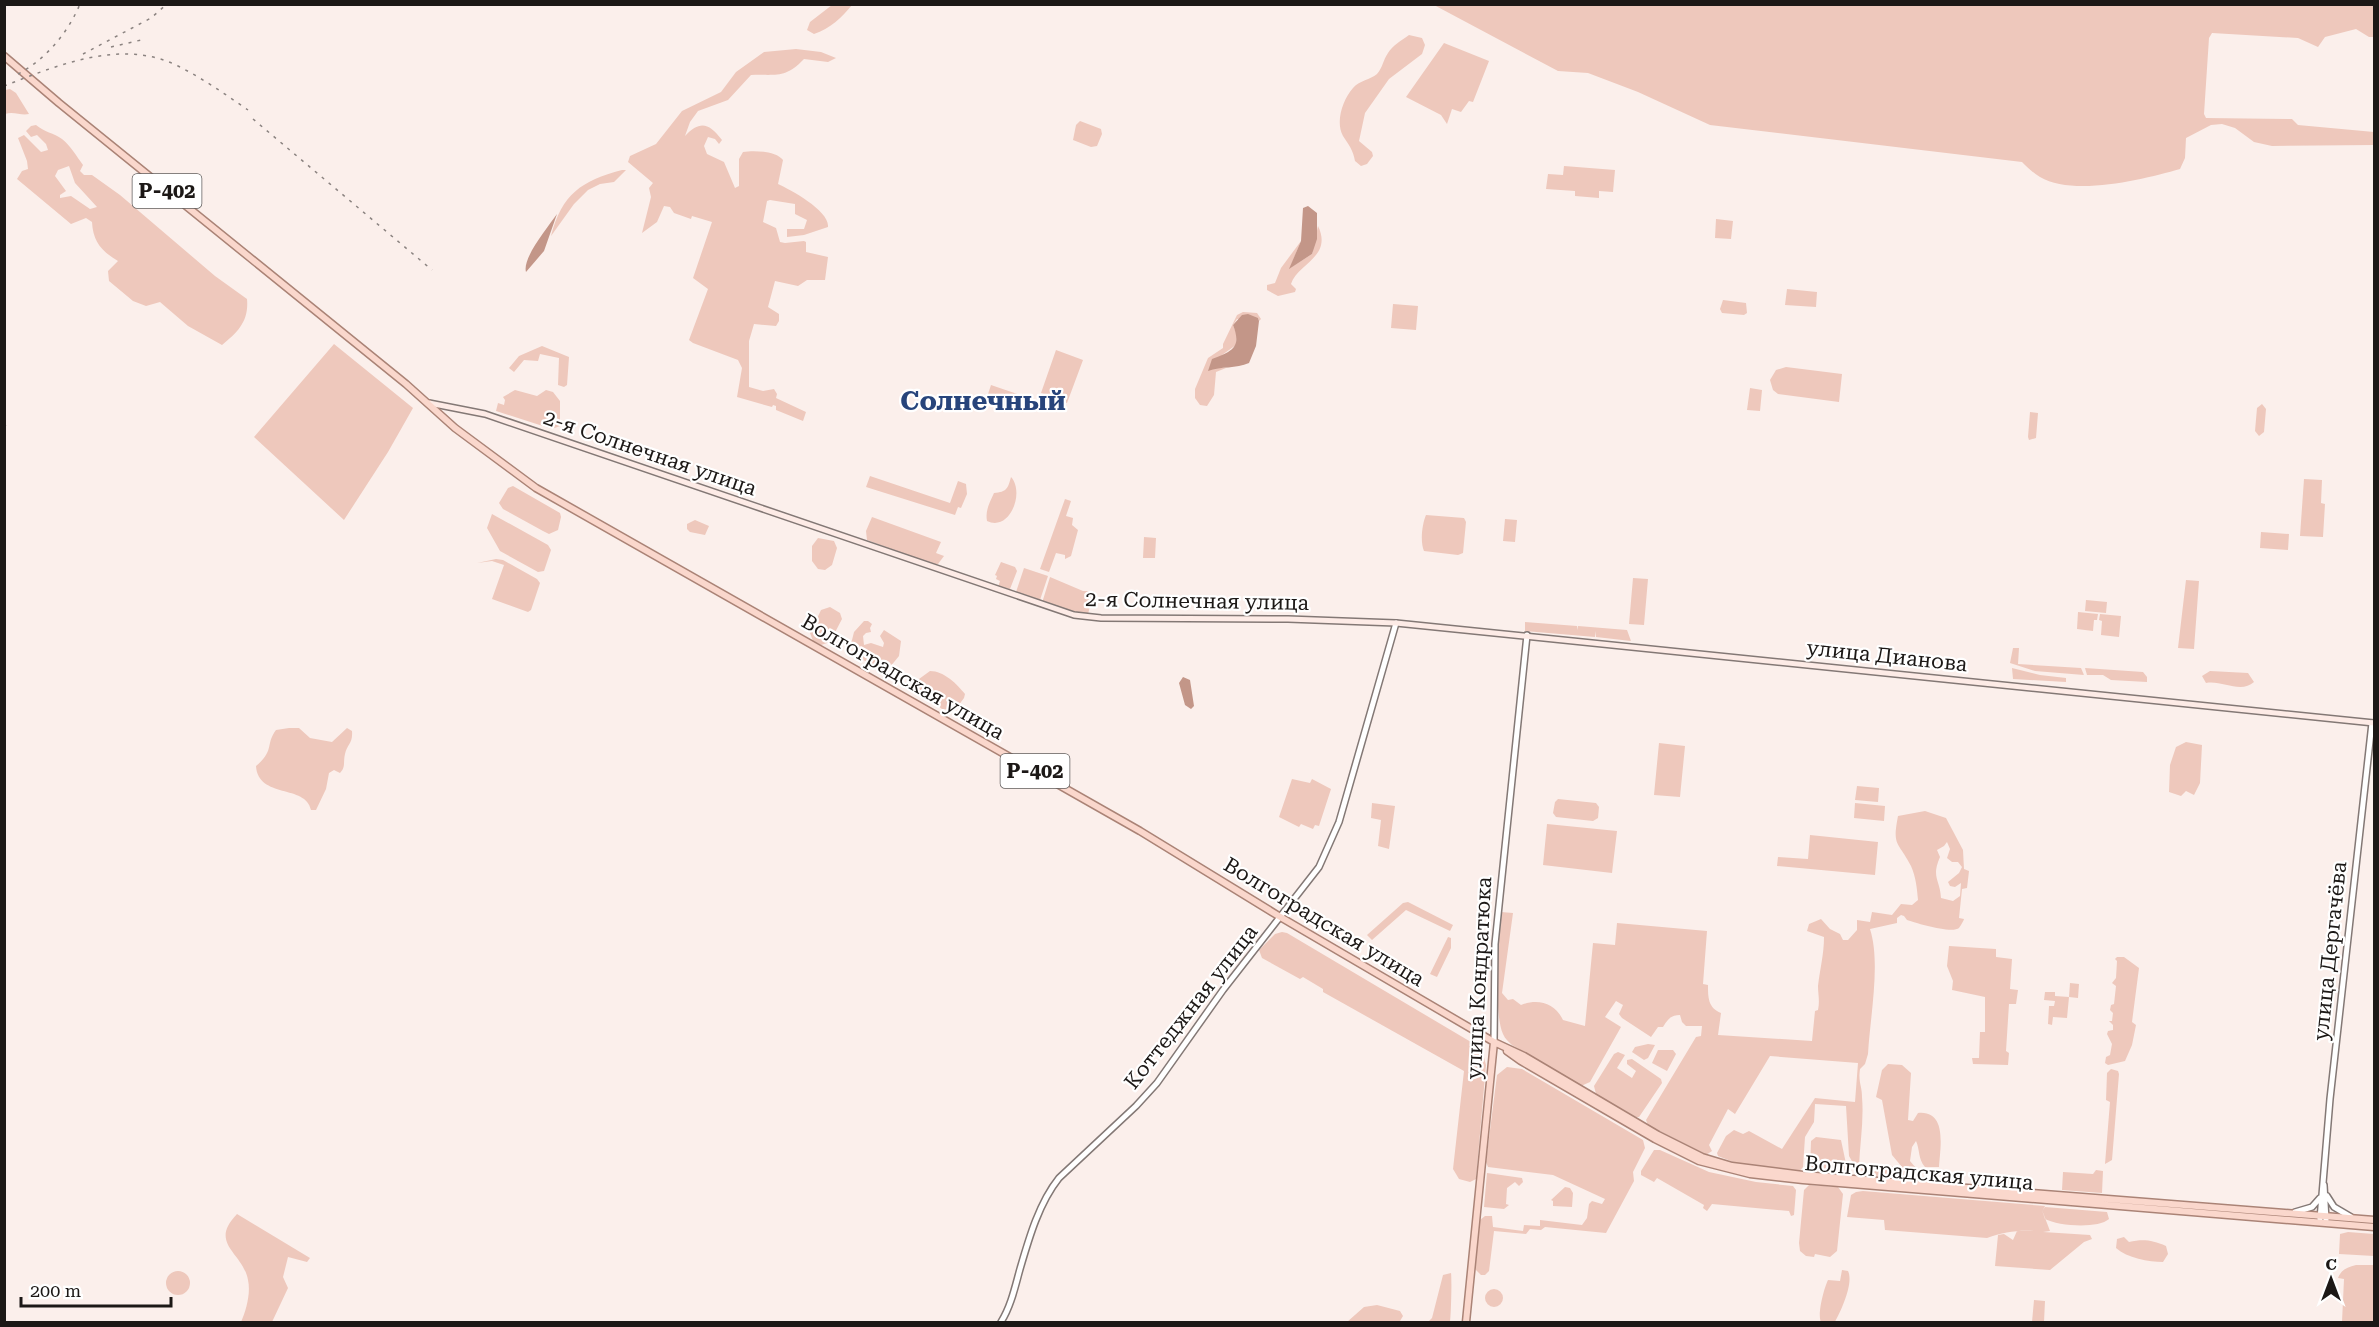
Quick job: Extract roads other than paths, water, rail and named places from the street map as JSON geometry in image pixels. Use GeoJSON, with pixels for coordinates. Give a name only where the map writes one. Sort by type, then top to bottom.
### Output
{"type":"FeatureCollection","features":[{"type":"Feature","properties":{"kind":"main road","name":"2-я Солнечная улица"},"geometry":{"type":"LineString","coordinates":[[4,56],[429,403],[485,414],[1074,615],[1101,618],[1282,619],[1396,623]]}},
{"type":"Feature","properties":{"kind":"main road","name":"Волгоградская улица"},"geometry":{"type":"LineString","coordinates":[[429,403],[455,428],[536,488],[1140,831],[1282,918],[1494,1042],[1521,1061],[1655,1139],[1699,1161],[1730,1171],[1803,1180],[2374,1227]]}},
{"type":"Feature","properties":{"kind":"main road","name":"улица Дианова"},"geometry":{"type":"LineString","coordinates":[[1396,623],[2373,723]]}},
{"type":"Feature","properties":{"kind":"main road","name":"Волгоградская улица"},"geometry":{"type":"LineString","coordinates":[[1494,1042],[1524,1056],[1689,1151],[1732,1166],[1803,1175],[2374,1220]]}},
{"type":"Feature","properties":{"kind":"main road","name":"улица Кондратюка"},"geometry":{"type":"LineString","coordinates":[[1466,1323],[1494,1042]]}},
{"type":"Feature","properties":{"kind":"street","name":"Коттеджная улица"},"geometry":{"type":"LineString","coordinates":[[1001,1323],[1009,1306],[1026,1248],[1052,1187],[1157,1083],[1223,990],[1282,918],[1319,867],[1334,836],[1396,623]]}},
{"type":"Feature","properties":{"kind":"street","name":"улица Кондратюка"},"geometry":{"type":"LineString","coordinates":[[1494,1042],[1495,944],[1527,635]]}},
{"type":"Feature","properties":{"kind":"street","name":"улица Дергачёва"},"geometry":{"type":"LineString","coordinates":[[2323,1224],[2330,1099],[2373,723]]}},
{"type":"Feature","properties":{"kind":"street"},"geometry":{"type":"LineString","coordinates":[[2291,1213],[2312,1207],[2324,1194],[2334,1207],[2352,1218]]}},
{"type":"Feature","properties":{"kind":"railway"},"geometry":{"type":"LineString","coordinates":[[18,74],[55,45],[80,4]]}},
{"type":"Feature","properties":{"kind":"railway"},"geometry":{"type":"LineString","coordinates":[[83,54],[151,18],[167,4]]}},
{"type":"Feature","properties":{"kind":"railway"},"geometry":{"type":"LineString","coordinates":[[111,47],[141,40]]}},
{"type":"Feature","properties":{"kind":"railway"},"geometry":{"type":"LineString","coordinates":[[4,86],[68,63],[113,54],[135,54],[157,58],[178,66],[248,110]]}},
{"type":"Feature","properties":{"kind":"railway"},"geometry":{"type":"LineString","coordinates":[[253,119],[432,270]]}},
{"type":"Feature","properties":{"kind":"district","name":"Солнечный"},"geometry":{"type":"Point","coordinates":[983,401]}}]}
